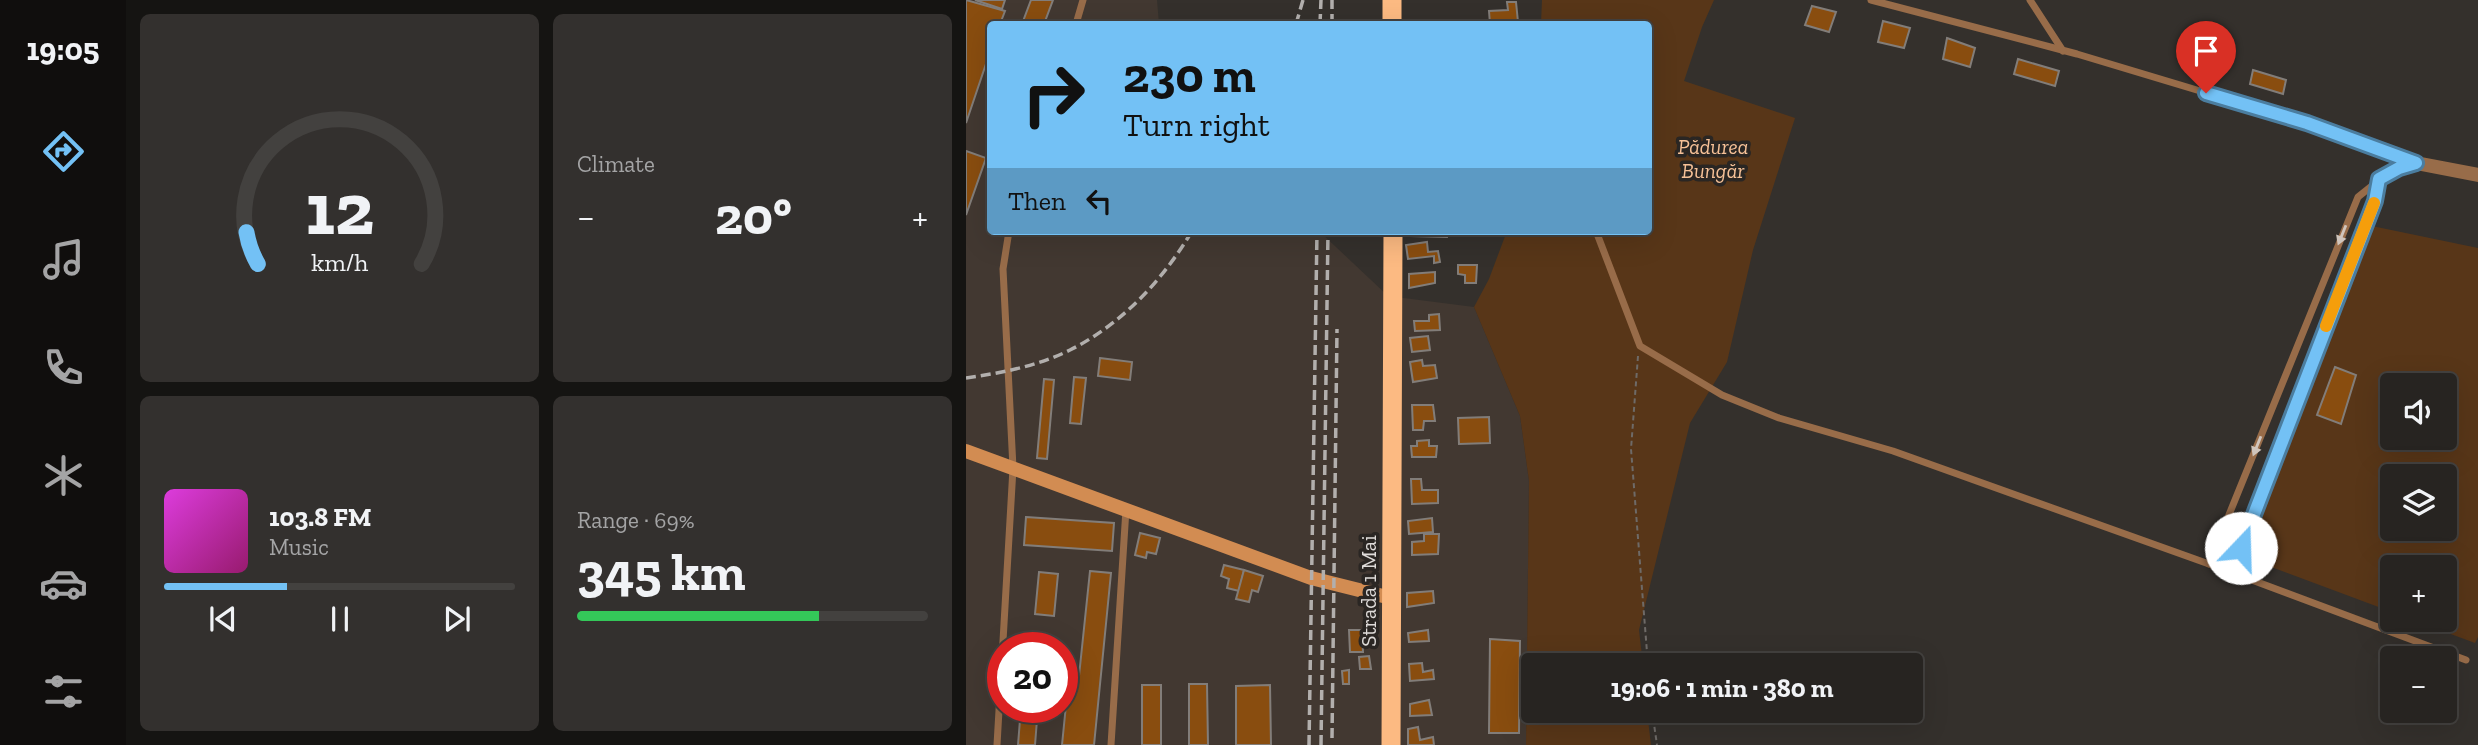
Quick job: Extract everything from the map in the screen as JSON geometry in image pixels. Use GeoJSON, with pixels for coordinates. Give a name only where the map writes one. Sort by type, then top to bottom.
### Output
{"type":"FeatureCollection","features":[{"type":"Feature","properties":{"kind":"highway"},"geometry":{"type":"LineString","coordinates":[[1392,0],[1392,21]]}},
{"type":"Feature","properties":{"kind":"highway","name":"Strada 1 Mai"},"geometry":{"type":"LineString","coordinates":[[1391,745],[1393,235]]}},
{"type":"Feature","properties":{"kind":"main road"},"geometry":{"type":"LineString","coordinates":[[966,451],[1322,582],[1391,598]]}},
{"type":"Feature","properties":{"kind":"street"},"geometry":{"type":"LineString","coordinates":[[2416,163],[2478,175]]}},
{"type":"Feature","properties":{"kind":"lane"},"geometry":{"type":"LineString","coordinates":[[1077,21],[1083,0]]}},
{"type":"Feature","properties":{"kind":"lane"},"geometry":{"type":"LineString","coordinates":[[1871,0],[2063,51],[2307,123],[2416,163]]}},
{"type":"Feature","properties":{"kind":"lane"},"geometry":{"type":"LineString","coordinates":[[2030,0],[2063,51]]}},
{"type":"Feature","properties":{"kind":"lane"},"geometry":{"type":"LineString","coordinates":[[2209,564],[2358,197],[2379,179],[2399,168],[2416,163]]}},
{"type":"Feature","properties":{"kind":"lane"},"geometry":{"type":"LineString","coordinates":[[2231,572],[2375,201],[2379,179]]}},
{"type":"Feature","properties":{"kind":"lane"},"geometry":{"type":"LineString","coordinates":[[997,745],[1013,468],[1003,270],[1008,235]]}},
{"type":"Feature","properties":{"kind":"lane"},"geometry":{"type":"LineString","coordinates":[[1598,235],[1640,346],[1722,395],[1779,418],[1893,452],[2209,564],[2466,660]]}},
{"type":"Feature","properties":{"kind":"lane"},"geometry":{"type":"LineString","coordinates":[[1111,745],[1126,509]]}},
{"type":"Feature","properties":{"kind":"path"},"geometry":{"type":"LineString","coordinates":[[1640,346],[1631,449],[1647,653]]}},
{"type":"Feature","properties":{"kind":"path"},"geometry":{"type":"LineString","coordinates":[[1653,723],[1657,745]]}},
{"type":"Feature","properties":{"kind":"shaded area"},"geometry":{"type":"Polygon","coordinates":[[[966,0],[1157,0],[1159,21],[987,21],[987,235],[1323,235],[1388,296],[1474,307],[1520,416],[1529,481],[1527,653],[1521,653],[1521,723],[1526,723],[1526,745],[966,745],[966,0]]]}},
{"type":"Feature","properties":{"kind":"green space","name":"Pădurea Bungăr"},"geometry":{"type":"Polygon","coordinates":[[[1542,0],[1714,0],[1684,81],[1795,118],[1753,250],[1727,362],[1690,423],[1639,630],[1642,653],[1527,653],[1529,481],[1520,416],[1474,307],[1489,279],[1506,235],[1652,235],[1652,21],[1541,21],[1542,0]]]}},
{"type":"Feature","properties":{"kind":"green space"},"geometry":{"type":"Polygon","coordinates":[[[2372,226],[2478,248],[2478,637],[2475,643],[2445,632],[2457,632],[2457,555],[2380,555],[2380,608],[2239,555],[2372,226]]]}},
{"type":"Feature","properties":{"kind":"green space"},"geometry":{"type":"Polygon","coordinates":[[[1526,723],[1648,723],[1651,745],[1526,745],[1526,723]]]}},
{"type":"Feature","properties":{"kind":"building"},"geometry":{"type":"Polygon","coordinates":[[[966,0],[1005,11],[1001,21],[987,21],[987,61],[966,123],[966,0]]]}},
{"type":"Feature","properties":{"kind":"building"},"geometry":{"type":"Polygon","coordinates":[[[975,0],[1005,0],[1002,9],[975,0]]]}},
{"type":"Feature","properties":{"kind":"building"},"geometry":{"type":"Polygon","coordinates":[[[1031,0],[1053,0],[1045,21],[1023,21],[1031,0]]]}},
{"type":"Feature","properties":{"kind":"building"},"geometry":{"type":"Polygon","coordinates":[[[1507,2],[1516,2],[1518,21],[1490,21],[1489,11],[1508,10],[1507,2]]]}},
{"type":"Feature","properties":{"kind":"building"},"geometry":{"type":"Polygon","coordinates":[[[1812,6],[1836,12],[1829,32],[1805,25],[1812,6]]]}},
{"type":"Feature","properties":{"kind":"building"},"geometry":{"type":"Polygon","coordinates":[[[1883,21],[1910,28],[1904,48],[1878,42],[1883,21]]]}},
{"type":"Feature","properties":{"kind":"building"},"geometry":{"type":"Polygon","coordinates":[[[1947,38],[1975,48],[1970,67],[1943,59],[1947,38]]]}},
{"type":"Feature","properties":{"kind":"building"},"geometry":{"type":"Polygon","coordinates":[[[2018,59],[2059,71],[2055,86],[2014,74],[2018,59]]]}},
{"type":"Feature","properties":{"kind":"building"},"geometry":{"type":"Polygon","coordinates":[[[2253,70],[2286,80],[2283,94],[2250,84],[2253,70]]]}},
{"type":"Feature","properties":{"kind":"building"},"geometry":{"type":"Polygon","coordinates":[[[966,151],[986,158],[966,215],[966,151]]]}},
{"type":"Feature","properties":{"kind":"building"},"geometry":{"type":"Polygon","coordinates":[[[1411,235],[1447,235],[1447,237],[1411,235]]]}},
{"type":"Feature","properties":{"kind":"building"},"geometry":{"type":"Polygon","coordinates":[[[1427,242],[1428,252],[1438,251],[1440,262],[1434,263],[1434,256],[1408,259],[1406,245],[1427,242]]]}},
{"type":"Feature","properties":{"kind":"building"},"geometry":{"type":"Polygon","coordinates":[[[1458,265],[1477,265],[1476,283],[1465,283],[1465,275],[1458,274],[1458,265]]]}},
{"type":"Feature","properties":{"kind":"building"},"geometry":{"type":"Polygon","coordinates":[[[1435,272],[1435,283],[1409,288],[1409,274],[1435,272]]]}},
{"type":"Feature","properties":{"kind":"building"},"geometry":{"type":"Polygon","coordinates":[[[1439,314],[1440,330],[1415,331],[1414,321],[1429,321],[1429,315],[1439,314]]]}},
{"type":"Feature","properties":{"kind":"building"},"geometry":{"type":"Polygon","coordinates":[[[1428,336],[1430,350],[1412,352],[1410,338],[1428,336]]]}},
{"type":"Feature","properties":{"kind":"building"},"geometry":{"type":"Polygon","coordinates":[[[1100,358],[1132,362],[1130,380],[1098,376],[1100,358]]]}},
{"type":"Feature","properties":{"kind":"building"},"geometry":{"type":"Polygon","coordinates":[[[1422,360],[1423,366],[1435,365],[1437,378],[1413,382],[1410,362],[1422,360]]]}},
{"type":"Feature","properties":{"kind":"building"},"geometry":{"type":"Polygon","coordinates":[[[2335,367],[2356,375],[2341,424],[2317,415],[2335,367]]]}},
{"type":"Feature","properties":{"kind":"building"},"geometry":{"type":"Polygon","coordinates":[[[1074,377],[1086,378],[1081,424],[1070,423],[1074,377]]]}},
{"type":"Feature","properties":{"kind":"building"},"geometry":{"type":"Polygon","coordinates":[[[1044,379],[1054,380],[1047,459],[1037,458],[1044,379]]]}},
{"type":"Feature","properties":{"kind":"building"},"geometry":{"type":"Polygon","coordinates":[[[1412,405],[1433,405],[1435,421],[1424,421],[1423,430],[1413,430],[1412,405]]]}},
{"type":"Feature","properties":{"kind":"building"},"geometry":{"type":"Polygon","coordinates":[[[1489,417],[1490,443],[1459,444],[1458,418],[1489,417]]]}},
{"type":"Feature","properties":{"kind":"building"},"geometry":{"type":"Polygon","coordinates":[[[1429,440],[1429,446],[1437,446],[1436,457],[1412,457],[1411,446],[1417,446],[1417,441],[1429,440]]]}},
{"type":"Feature","properties":{"kind":"building"},"geometry":{"type":"Polygon","coordinates":[[[1411,479],[1421,479],[1422,490],[1438,490],[1438,503],[1412,504],[1411,479]]]}},
{"type":"Feature","properties":{"kind":"building"},"geometry":{"type":"Polygon","coordinates":[[[1026,517],[1114,523],[1112,551],[1024,545],[1026,517]]]}},
{"type":"Feature","properties":{"kind":"building"},"geometry":{"type":"Polygon","coordinates":[[[1432,518],[1433,532],[1409,534],[1408,521],[1432,518]]]}},
{"type":"Feature","properties":{"kind":"building"},"geometry":{"type":"Polygon","coordinates":[[[1140,533],[1160,538],[1156,554],[1147,552],[1146,558],[1135,555],[1140,533]]]}},
{"type":"Feature","properties":{"kind":"building"},"geometry":{"type":"Polygon","coordinates":[[[1424,534],[1439,534],[1438,554],[1412,555],[1412,542],[1424,541],[1424,534]]]}},
{"type":"Feature","properties":{"kind":"building"},"geometry":{"type":"Polygon","coordinates":[[[1224,565],[1244,570],[1239,591],[1227,588],[1229,579],[1221,576],[1224,565]]]}},
{"type":"Feature","properties":{"kind":"building"},"geometry":{"type":"Polygon","coordinates":[[[1244,570],[1263,576],[1258,592],[1252,590],[1249,602],[1236,599],[1244,570]]]}},
{"type":"Feature","properties":{"kind":"building"},"geometry":{"type":"Polygon","coordinates":[[[1090,571],[1111,573],[1094,745],[1062,745],[1064,723],[1078,723],[1079,676],[1090,571]]]}},
{"type":"Feature","properties":{"kind":"building"},"geometry":{"type":"Polygon","coordinates":[[[1039,572],[1058,574],[1054,616],[1035,614],[1039,572]]]}},
{"type":"Feature","properties":{"kind":"building"},"geometry":{"type":"Polygon","coordinates":[[[1433,591],[1434,603],[1407,607],[1407,593],[1433,591]]]}},
{"type":"Feature","properties":{"kind":"building"},"geometry":{"type":"Polygon","coordinates":[[[1349,630],[1362,630],[1363,652],[1350,652],[1349,630]]]}},
{"type":"Feature","properties":{"kind":"building"},"geometry":{"type":"Polygon","coordinates":[[[1428,630],[1429,641],[1409,642],[1408,633],[1428,630]]]}},
{"type":"Feature","properties":{"kind":"building"},"geometry":{"type":"Polygon","coordinates":[[[1490,639],[1520,641],[1519,733],[1489,733],[1490,639]]]}},
{"type":"Feature","properties":{"kind":"building"},"geometry":{"type":"Polygon","coordinates":[[[1369,656],[1371,669],[1360,669],[1359,657],[1369,656]]]}},
{"type":"Feature","properties":{"kind":"building"},"geometry":{"type":"Polygon","coordinates":[[[1422,663],[1423,672],[1433,670],[1434,679],[1410,681],[1409,664],[1422,663]]]}},
{"type":"Feature","properties":{"kind":"building"},"geometry":{"type":"Polygon","coordinates":[[[1349,670],[1349,684],[1343,684],[1342,671],[1349,670]]]}},
{"type":"Feature","properties":{"kind":"building"},"geometry":{"type":"Polygon","coordinates":[[[1189,684],[1207,684],[1208,745],[1189,745],[1189,684]]]}},
{"type":"Feature","properties":{"kind":"building"},"geometry":{"type":"Polygon","coordinates":[[[1142,685],[1161,685],[1161,745],[1142,745],[1142,685]]]}},
{"type":"Feature","properties":{"kind":"building"},"geometry":{"type":"Polygon","coordinates":[[[1270,685],[1271,745],[1236,745],[1236,686],[1270,685]]]}},
{"type":"Feature","properties":{"kind":"building"},"geometry":{"type":"Polygon","coordinates":[[[1429,700],[1432,715],[1410,716],[1410,704],[1429,700]]]}},
{"type":"Feature","properties":{"kind":"building"},"geometry":{"type":"Polygon","coordinates":[[[1020,723],[1037,723],[1035,745],[1018,745],[1020,723]]]}},
{"type":"Feature","properties":{"kind":"building"},"geometry":{"type":"Polygon","coordinates":[[[1418,727],[1420,740],[1433,737],[1434,745],[1408,745],[1408,729],[1418,727]]]}},
{"type":"Feature","properties":{"kind":"railway"},"geometry":{"type":"LineString","coordinates":[[1297,21],[1303,0]]}},
{"type":"Feature","properties":{"kind":"railway"},"geometry":{"type":"LineString","coordinates":[[1320,21],[1321,0]]}},
{"type":"Feature","properties":{"kind":"railway"},"geometry":{"type":"LineString","coordinates":[[1332,0],[1332,21]]}},
{"type":"Feature","properties":{"kind":"railway"},"geometry":{"type":"LineString","coordinates":[[966,378],[1032,365],[1058,356],[1089,339],[1140,299],[1168,267],[1190,235]]}},
{"type":"Feature","properties":{"kind":"railway"},"geometry":{"type":"LineString","coordinates":[[1309,745],[1317,235]]}},
{"type":"Feature","properties":{"kind":"railway"},"geometry":{"type":"LineString","coordinates":[[1321,745],[1328,235]]}},
{"type":"Feature","properties":{"kind":"railway"},"geometry":{"type":"LineString","coordinates":[[1332,738],[1337,329]]}},
{"type":"Feature","properties":{"kind":"slow traffic"},"geometry":{"type":"LineString","coordinates":[[2326,326],[2374,203]]}},
{"type":"Feature","properties":{"kind":"route"},"geometry":{"type":"LineString","coordinates":[[2206,93],[2307,123],[2416,163],[2399,168],[2379,179],[2375,201],[2241,548]]}}]}
